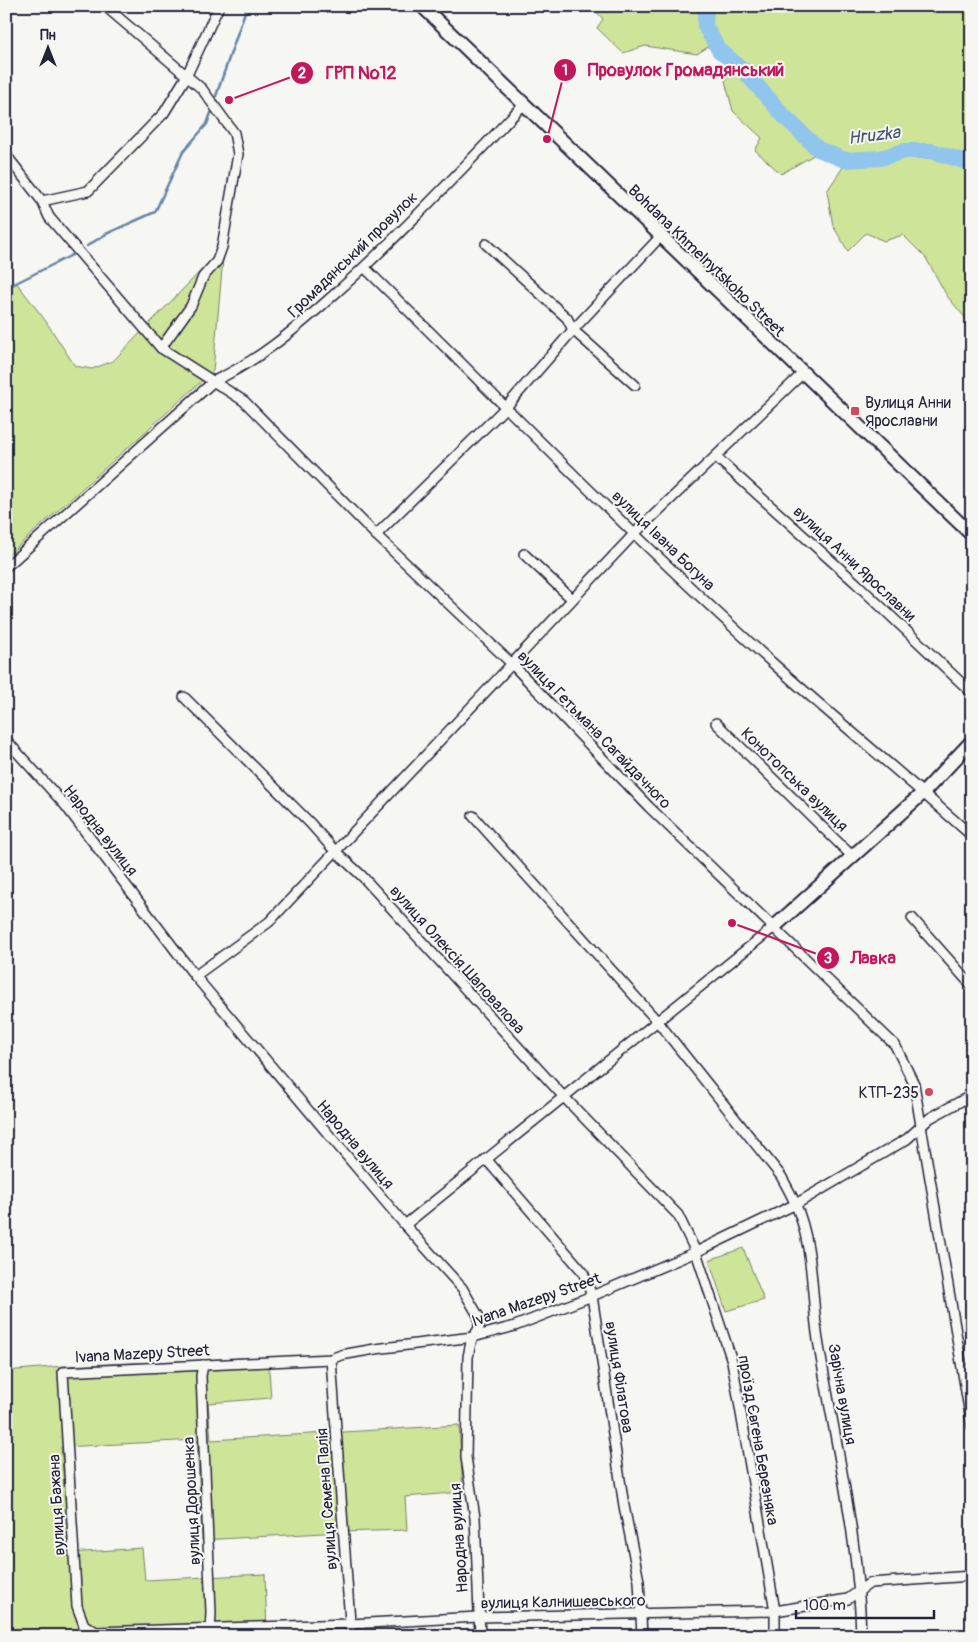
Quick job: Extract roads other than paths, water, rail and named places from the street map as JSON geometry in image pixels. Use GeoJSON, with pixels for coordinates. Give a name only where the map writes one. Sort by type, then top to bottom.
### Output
{"type":"FeatureCollection","features":[{"type":"Feature","properties":{"kind":"street"},"geometry":{"type":"LineString","coordinates":[[105,6],[202,89],[234,133],[238,154],[222,247],[217,261],[203,278],[191,306],[161,348]]}},
{"type":"Feature","properties":{"kind":"street"},"geometry":{"type":"LineString","coordinates":[[42,201],[88,191],[164,112],[186,77],[219,6]]}},
{"type":"Feature","properties":{"kind":"street","name":"Bohdana Khmelnytskoho Street"},"geometry":{"type":"LineString","coordinates":[[422,6],[802,374],[972,535]]}},
{"type":"Feature","properties":{"kind":"street","name":"Громадянський провулок"},"geometry":{"type":"LineString","coordinates":[[6,567],[214,381],[232,373],[293,331],[364,268],[524,104]]}},
{"type":"Feature","properties":{"kind":"street","name":"вулиця Гетьмана Сагайдачного"},"geometry":{"type":"LineString","coordinates":[[6,154],[42,201],[49,217],[67,240],[161,348],[244,401],[376,535],[511,663],[649,807],[895,1045],[914,1084],[972,1427]]}},
{"type":"Feature","properties":{"kind":"street"},"geometry":{"type":"LineString","coordinates":[[376,535],[506,407],[573,330],[660,237]]}},
{"type":"Feature","properties":{"kind":"street"},"geometry":{"type":"LineString","coordinates":[[486,244],[567,318],[573,330],[635,385]]}},
{"type":"Feature","properties":{"kind":"street","name":"вулиця Івана Богуна"},"geometry":{"type":"LineString","coordinates":[[364,268],[634,534],[776,666],[924,792],[972,836]]}},
{"type":"Feature","properties":{"kind":"street"},"geometry":{"type":"LineString","coordinates":[[195,976],[269,922],[334,850],[421,761],[634,534],[802,374]]}},
{"type":"Feature","properties":{"kind":"street","name":"вулиця Анни Ярославни"},"geometry":{"type":"LineString","coordinates":[[716,457],[856,584],[972,693]]}},
{"type":"Feature","properties":{"kind":"street"},"geometry":{"type":"LineString","coordinates":[[524,554],[572,598]]}},
{"type":"Feature","properties":{"kind":"street","name":"вулиця Олексія Шаповалова"},"geometry":{"type":"LineString","coordinates":[[184,697],[310,823],[334,850],[362,876],[563,1096],[678,1215],[696,1252]]}},
{"type":"Feature","properties":{"kind":"street","name":"Конотопська вулиця"},"geometry":{"type":"LineString","coordinates":[[716,723],[853,857]]}},
{"type":"Feature","properties":{"kind":"street","name":"Народна вулиця"},"geometry":{"type":"LineString","coordinates":[[6,740],[65,805],[195,976],[405,1225],[462,1288],[479,1317],[479,1328],[473,1337],[468,1357],[466,1457],[474,1518],[480,1636]]}},
{"type":"Feature","properties":{"kind":"street"},"geometry":{"type":"LineString","coordinates":[[405,1225],[774,927],[924,792],[972,741]]}},
{"type":"Feature","properties":{"kind":"street"},"geometry":{"type":"LineString","coordinates":[[473,816],[658,1022],[781,1176],[796,1204]]}},
{"type":"Feature","properties":{"kind":"street"},"geometry":{"type":"LineString","coordinates":[[912,918],[972,986]]}},
{"type":"Feature","properties":{"kind":"street","name":"Ivana Mazepy Street"},"geometry":{"type":"LineString","coordinates":[[63,1372],[331,1359],[341,1355],[375,1349],[473,1337],[515,1326],[696,1252],[796,1204],[907,1139],[930,1118],[972,1095]]}},
{"type":"Feature","properties":{"kind":"street","name":"вулиця Філатова"},"geometry":{"type":"LineString","coordinates":[[486,1159],[583,1272],[592,1296],[624,1506],[639,1581],[642,1636]]}},
{"type":"Feature","properties":{"kind":"street","name":"Зарічна вулиця"},"geometry":{"type":"LineString","coordinates":[[796,1204],[808,1246],[818,1341],[827,1378],[860,1590],[861,1636]]}},
{"type":"Feature","properties":{"kind":"street","name":"проїзд Євгена Березняка"},"geometry":{"type":"LineString","coordinates":[[696,1252],[732,1361],[775,1611],[775,1636]]}},
{"type":"Feature","properties":{"kind":"street","name":"вулиця Семена Палія"},"geometry":{"type":"LineString","coordinates":[[331,1359],[351,1636]]}},
{"type":"Feature","properties":{"kind":"street","name":"вулиця Дорошенка"},"geometry":{"type":"LineString","coordinates":[[203,1365],[201,1376],[211,1612],[209,1632]]}},
{"type":"Feature","properties":{"kind":"street","name":"вулиця Бажана"},"geometry":{"type":"LineString","coordinates":[[63,1372],[77,1606],[84,1625],[84,1636]]}},
{"type":"Feature","properties":{"kind":"street","name":"вулиця Калнишевського"},"geometry":{"type":"LineString","coordinates":[[84,1625],[96,1632],[209,1632],[478,1618],[775,1611],[848,1599],[870,1583],[972,1576]]}},
{"type":"Feature","properties":{"kind":"waterway"},"geometry":{"type":"LineString","coordinates":[[216,96],[247,6]]}},
{"type":"Feature","properties":{"kind":"waterway","name":"Hruzka"},"geometry":{"type":"LineString","coordinates":[[706,6],[705,26],[719,50],[743,70],[784,116],[818,149],[845,160],[880,158],[905,151],[932,151],[972,164]]}},
{"type":"Feature","properties":{"kind":"waterway"},"geometry":{"type":"LineString","coordinates":[[87,246],[106,234],[155,212],[183,152],[207,124],[211,113]]}},
{"type":"Feature","properties":{"kind":"waterway"},"geometry":{"type":"LineString","coordinates":[[6,288],[74,254]]}},
{"type":"Feature","properties":{"kind":"place","name":"ГРП №12"},"geometry":{"type":"Point","coordinates":[229,100]}},
{"type":"Feature","properties":{"kind":"place","name":"Провулок Громадянський"},"geometry":{"type":"Point","coordinates":[547,139]}},
{"type":"Feature","properties":{"kind":"place","name":"Вулиця Анни Ярославни"},"geometry":{"type":"Point","coordinates":[855,411]}},
{"type":"Feature","properties":{"kind":"place","name":"Лавка"},"geometry":{"type":"Point","coordinates":[732,923]}},
{"type":"Feature","properties":{"kind":"place","name":"КТП-235"},"geometry":{"type":"Point","coordinates":[929,1092]}}]}
